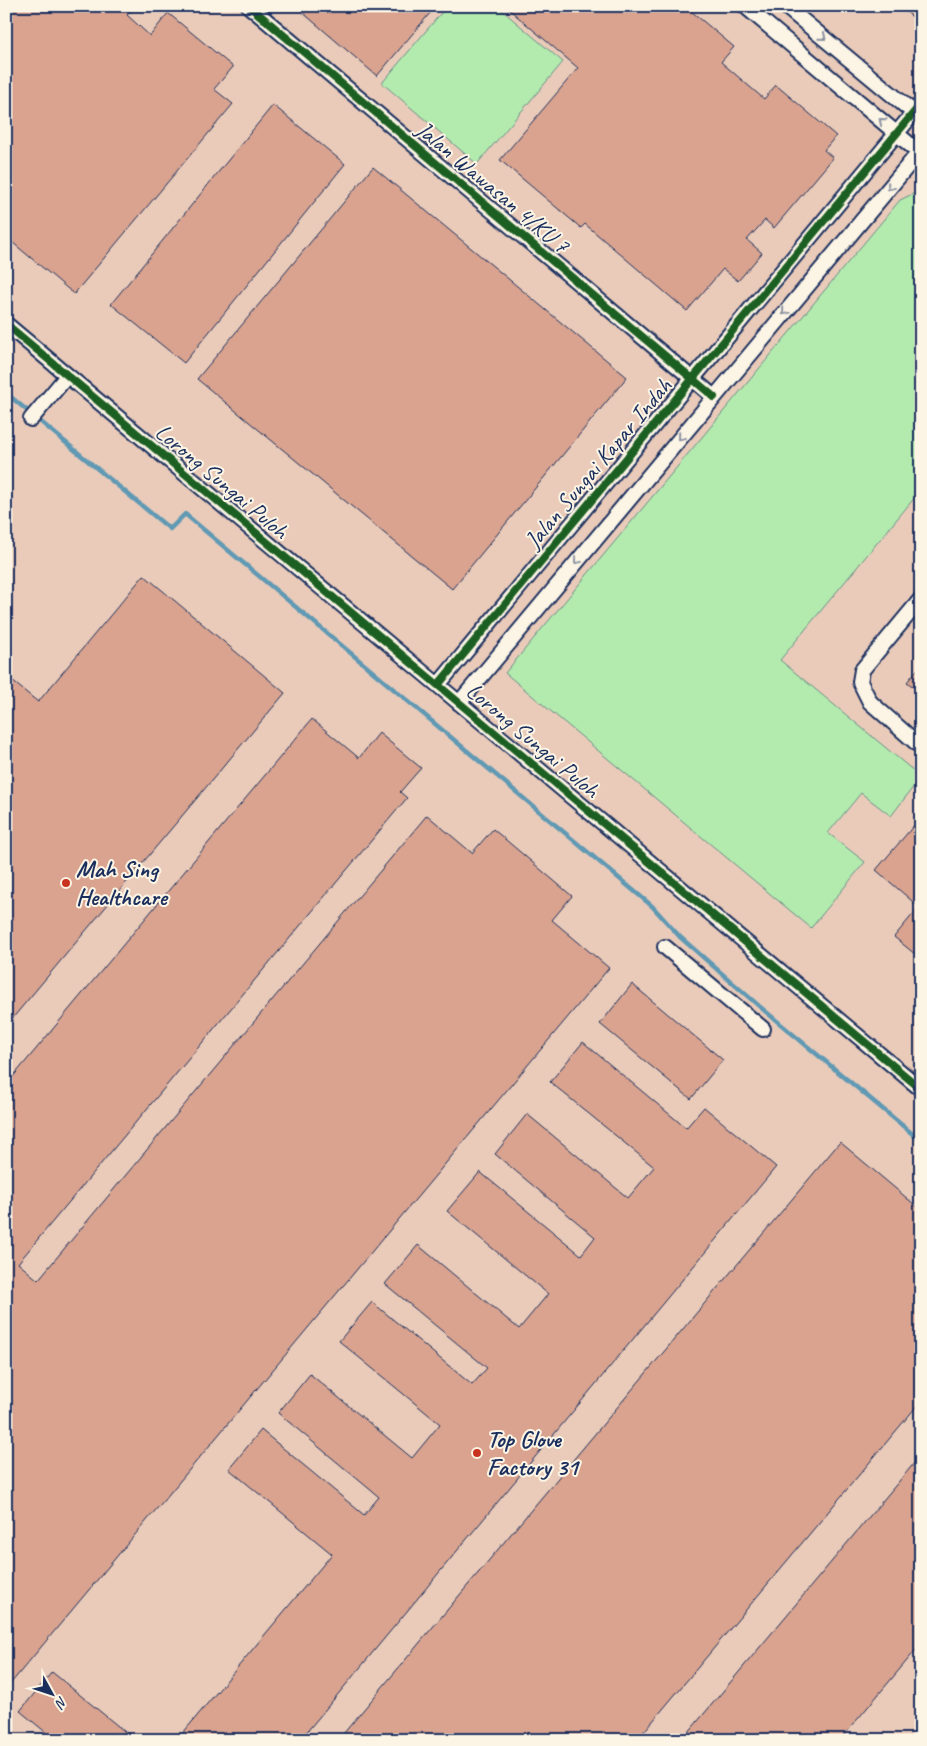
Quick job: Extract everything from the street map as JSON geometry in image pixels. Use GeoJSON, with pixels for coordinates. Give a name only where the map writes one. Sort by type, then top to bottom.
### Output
{"type":"FeatureCollection","features":[{"type":"Feature","properties":{"kind":"street","name":"Jalan Wawasan 4/KU 7"},"geometry":{"type":"LineString","coordinates":[[249,6],[714,397]]}},
{"type":"Feature","properties":{"kind":"street"},"geometry":{"type":"LineString","coordinates":[[745,6],[920,152]]}},
{"type":"Feature","properties":{"kind":"street"},"geometry":{"type":"LineString","coordinates":[[785,6],[918,112]]}},
{"type":"Feature","properties":{"kind":"street","name":"Jalan Sungai Kapar Indah"},"geometry":{"type":"LineString","coordinates":[[438,685],[897,134],[918,112]]}},
{"type":"Feature","properties":{"kind":"street","name":"Jalan Sungai Kapar Indah"},"geometry":{"type":"LineString","coordinates":[[459,703],[920,152]]}},
{"type":"Feature","properties":{"kind":"street","name":"Lorong Sungai Puloh"},"geometry":{"type":"LineString","coordinates":[[6,324],[921,1089]]}},
{"type":"Feature","properties":{"kind":"street"},"geometry":{"type":"LineString","coordinates":[[31,419],[67,376]]}},
{"type":"Feature","properties":{"kind":"street"},"geometry":{"type":"LineString","coordinates":[[921,599],[862,670],[860,682],[870,702],[921,747]]}},
{"type":"Feature","properties":{"kind":"street"},"geometry":{"type":"LineString","coordinates":[[665,947],[762,1029]]}},
{"type":"Feature","properties":{"kind":"shaded area"},"geometry":{"type":"Polygon","coordinates":[[[6,6],[921,6],[921,1740],[6,1740],[6,6]]]}},
{"type":"Feature","properties":{"kind":"green space"},"geometry":{"type":"Polygon","coordinates":[[[447,6],[497,6],[563,62],[477,164],[382,83],[447,6]]]}},
{"type":"Feature","properties":{"kind":"green space"},"geometry":{"type":"Polygon","coordinates":[[[921,190],[921,490],[780,660],[921,777],[891,816],[861,793],[828,833],[865,862],[811,928],[505,673],[900,200],[921,190]]]}},
{"type":"Feature","properties":{"kind":"building"},"geometry":{"type":"Polygon","coordinates":[[[6,6],[135,6],[127,15],[150,36],[168,13],[233,67],[214,89],[233,104],[74,294],[6,237],[6,6]]]}},
{"type":"Feature","properties":{"kind":"building"},"geometry":{"type":"Polygon","coordinates":[[[295,6],[436,6],[377,76],[295,6]]]}},
{"type":"Feature","properties":{"kind":"building"},"geometry":{"type":"Polygon","coordinates":[[[505,6],[685,6],[734,47],[721,62],[764,99],[776,85],[836,136],[824,150],[833,158],[774,228],[765,220],[747,240],[762,253],[738,281],[723,269],[687,311],[585,224],[581,228],[500,160],[578,68],[505,6]]]}},
{"type":"Feature","properties":{"kind":"building"},"geometry":{"type":"Polygon","coordinates":[[[899,6],[921,6],[921,24],[899,6]]]}},
{"type":"Feature","properties":{"kind":"building"},"geometry":{"type":"Polygon","coordinates":[[[273,105],[345,164],[184,363],[111,304],[273,105]]]}},
{"type":"Feature","properties":{"kind":"building"},"geometry":{"type":"Polygon","coordinates":[[[373,167],[627,377],[452,589],[197,379],[373,167]]]}},
{"type":"Feature","properties":{"kind":"building","name":"Mah Sing Healthcare"},"geometry":{"type":"Polygon","coordinates":[[[144,575],[285,693],[6,1026],[6,676],[38,702],[144,575]]]}},
{"type":"Feature","properties":{"kind":"building"},"geometry":{"type":"Polygon","coordinates":[[[921,665],[921,693],[907,682],[921,665]]]}},
{"type":"Feature","properties":{"kind":"building"},"geometry":{"type":"Polygon","coordinates":[[[312,719],[359,758],[379,733],[421,768],[400,792],[407,798],[18,1263],[38,1280],[427,815],[472,853],[493,829],[572,896],[552,920],[609,968],[6,1689],[6,1085],[312,719]]]}},
{"type":"Feature","properties":{"kind":"building"},"geometry":{"type":"Polygon","coordinates":[[[921,817],[921,959],[894,937],[919,907],[876,870],[921,817]]]}},
{"type":"Feature","properties":{"kind":"building"},"geometry":{"type":"Polygon","coordinates":[[[632,984],[723,1060],[691,1099],[600,1024],[632,984]]]}},
{"type":"Feature","properties":{"kind":"building","name":"Top Glove Factory 31"},"geometry":{"type":"Polygon","coordinates":[[[583,1042],[686,1128],[704,1107],[776,1167],[300,1740],[177,1740],[332,1554],[229,1469],[261,1430],[364,1515],[379,1497],[278,1413],[310,1374],[412,1458],[440,1424],[339,1341],[372,1302],[472,1385],[487,1368],[385,1284],[418,1245],[519,1329],[548,1294],[447,1211],[480,1172],[581,1255],[595,1237],[495,1154],[527,1114],[628,1198],[654,1167],[550,1082],[583,1042]]]}},
{"type":"Feature","properties":{"kind":"building"},"geometry":{"type":"Polygon","coordinates":[[[840,1142],[921,1210],[921,1401],[637,1740],[338,1740],[840,1142]]]}},
{"type":"Feature","properties":{"kind":"building"},"geometry":{"type":"Polygon","coordinates":[[[921,1455],[921,1644],[840,1740],[682,1740],[921,1455]]]}},
{"type":"Feature","properties":{"kind":"building"},"geometry":{"type":"Polygon","coordinates":[[[52,1672],[135,1740],[55,1740],[20,1711],[52,1672]]]}},
{"type":"Feature","properties":{"kind":"waterway"},"geometry":{"type":"LineString","coordinates":[[6,393],[170,529],[185,514],[652,906],[680,937],[759,1006],[921,1141]]}},
{"type":"Feature","properties":{"kind":"cycle path"},"geometry":{"type":"LineString","coordinates":[[249,6],[714,397]]}},
{"type":"Feature","properties":{"kind":"cycle path"},"geometry":{"type":"LineString","coordinates":[[438,685],[921,104]]}},
{"type":"Feature","properties":{"kind":"cycle path"},"geometry":{"type":"LineString","coordinates":[[6,324],[921,1089]]}},
{"type":"Feature","properties":{"kind":"place","name":"Mah Sing Healthcare"},"geometry":{"type":"Point","coordinates":[66,883]}},
{"type":"Feature","properties":{"kind":"place","name":"Top Glove Factory 31"},"geometry":{"type":"Point","coordinates":[477,1453]}}]}
